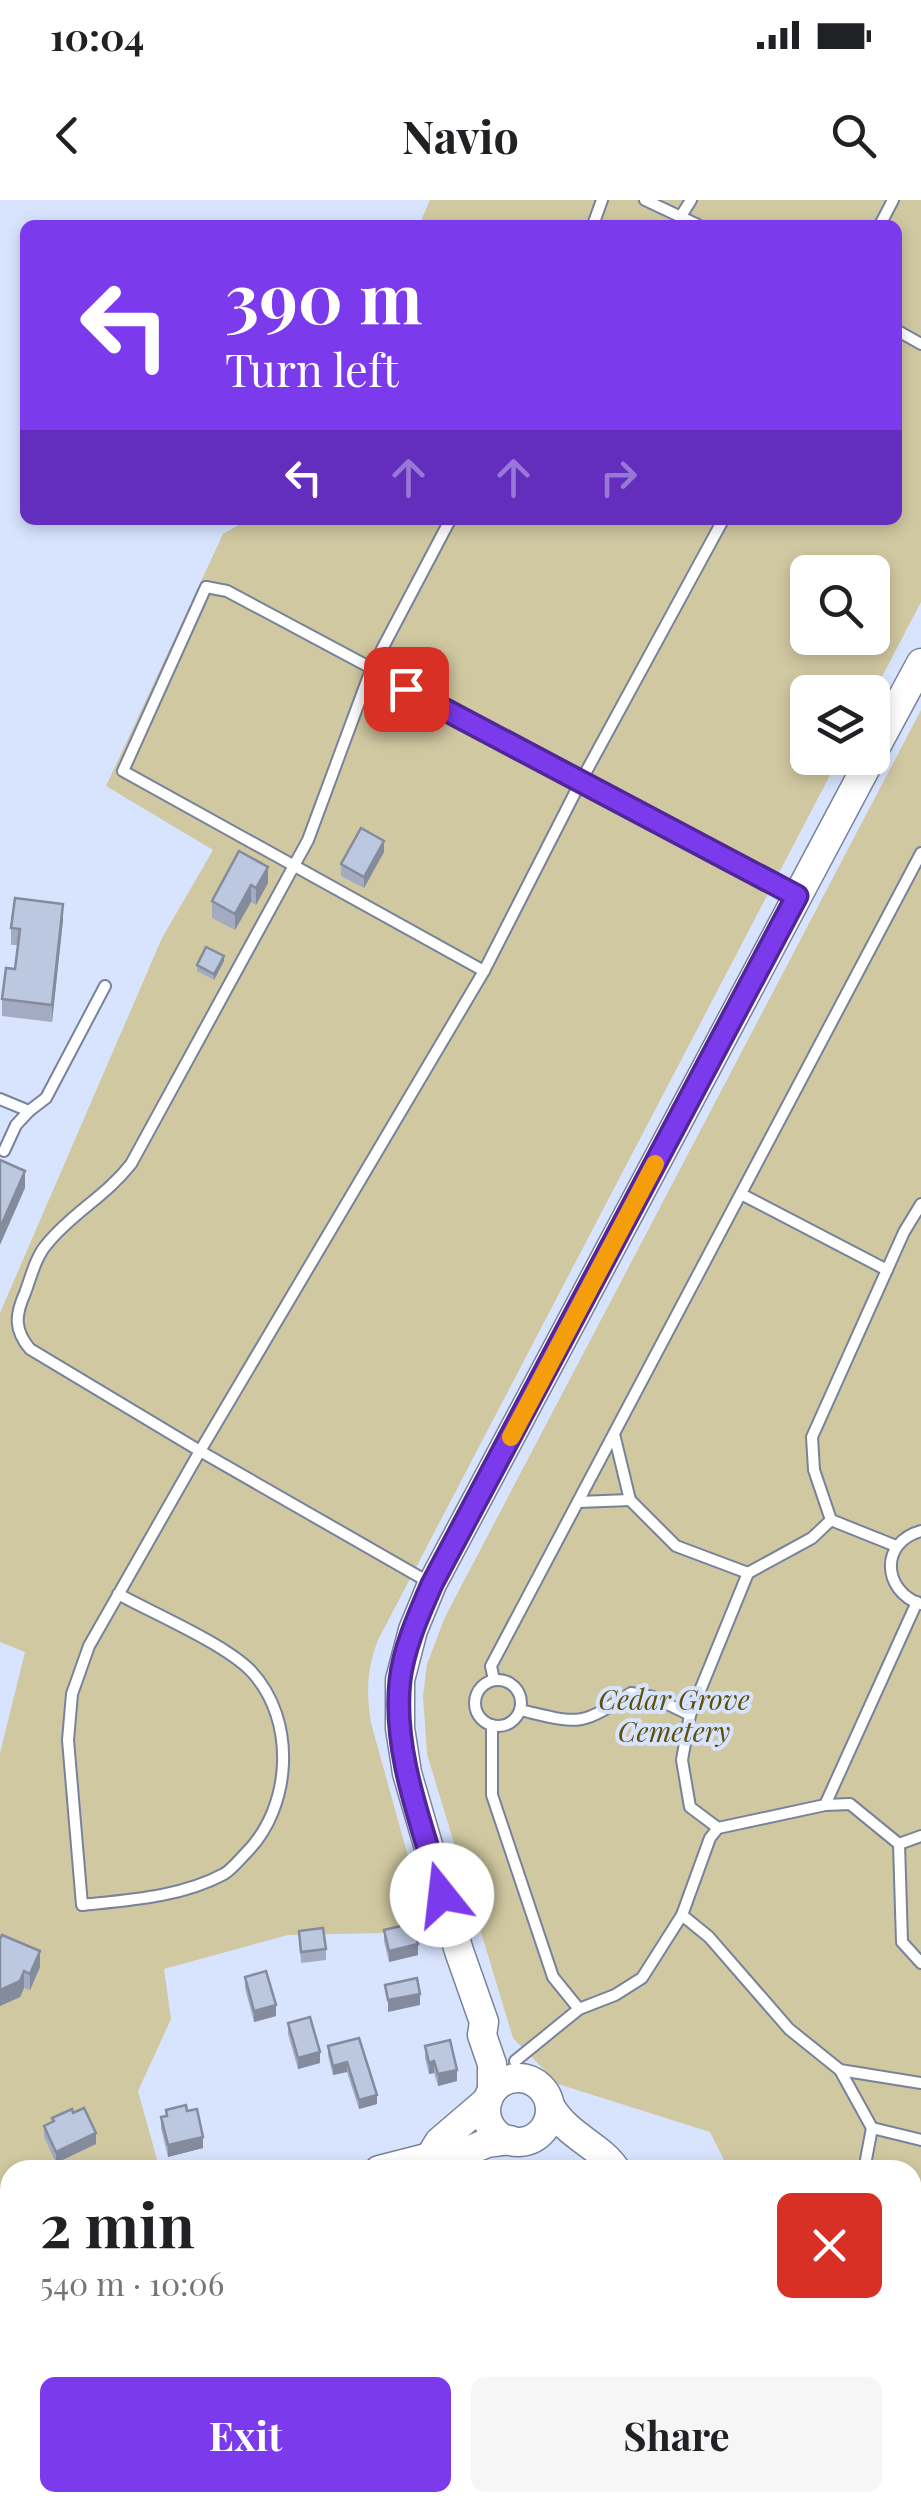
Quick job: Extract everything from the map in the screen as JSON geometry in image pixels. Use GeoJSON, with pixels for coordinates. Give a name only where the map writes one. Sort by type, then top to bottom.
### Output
{"type":"FeatureCollection","features":[{"type":"Feature","properties":{"kind":"main road"},"geometry":{"type":"LineString","coordinates":[[890,721],[921,662]]}},
{"type":"Feature","properties":{"kind":"main road"},"geometry":{"type":"LineString","coordinates":[[579,2160],[518,2141],[491,2126],[487,2116],[492,2064],[482,2034],[484,2022],[407,1772],[400,1728],[400,1680],[413,1630],[432,1584],[862,775]]}},
{"type":"Feature","properties":{"kind":"main road"},"geometry":{"type":"LineString","coordinates":[[484,2022],[495,2030],[543,2090],[566,2129],[608,2160]]}},
{"type":"Feature","properties":{"kind":"main road"},"geometry":{"type":"LineString","coordinates":[[430,2157],[439,2142],[490,2096],[525,2072]]}},
{"type":"Feature","properties":{"kind":"main road"},"geometry":{"type":"LineString","coordinates":[[418,2160],[449,2159],[488,2144],[518,2141],[544,2129],[550,2106]]}},
{"type":"Feature","properties":{"kind":"lane"},"geometry":{"type":"LineString","coordinates":[[645,200],[689,220]]}},
{"type":"Feature","properties":{"kind":"lane"},"geometry":{"type":"LineString","coordinates":[[681,216],[691,200]]}},
{"type":"Feature","properties":{"kind":"lane"},"geometry":{"type":"LineString","coordinates":[[432,1584],[200,1452],[30,1349],[18,1336],[16,1312],[44,1246],[73,1217],[113,1188],[131,1164],[295,866],[371,670],[447,525]]}},
{"type":"Feature","properties":{"kind":"lane"},"geometry":{"type":"LineString","coordinates":[[118,1594],[208,1642],[250,1670],[272,1703],[276,1718],[283,1747],[281,1793],[264,1835],[226,1873],[157,1897],[82,1905],[68,1740],[72,1694],[89,1646],[118,1594],[200,1452],[484,970],[720,525]]}},
{"type":"Feature","properties":{"kind":"lane"},"geometry":{"type":"LineString","coordinates":[[484,970],[123,771],[206,587],[226,590],[797,896]]}},
{"type":"Feature","properties":{"kind":"lane"},"geometry":{"type":"LineString","coordinates":[[494,1680],[491,1666],[921,853]]}},
{"type":"Feature","properties":{"kind":"lane"},"geometry":{"type":"LineString","coordinates":[[4,1151],[16,1126],[46,1098],[105,986]]}},
{"type":"Feature","properties":{"kind":"lane"},"geometry":{"type":"LineString","coordinates":[[0,1099],[28,1111]]}},
{"type":"Feature","properties":{"kind":"lane"},"geometry":{"type":"LineString","coordinates":[[740,1194],[887,1270]]}},
{"type":"Feature","properties":{"kind":"lane"},"geometry":{"type":"LineString","coordinates":[[896,1546],[831,1520],[814,1470],[812,1438],[921,1204]]}},
{"type":"Feature","properties":{"kind":"lane"},"geometry":{"type":"LineString","coordinates":[[614,1434],[630,1500],[676,1546],[748,1573]]}},
{"type":"Feature","properties":{"kind":"lane"},"geometry":{"type":"LineString","coordinates":[[578,1502],[630,1500]]}},
{"type":"Feature","properties":{"kind":"lane"},"geometry":{"type":"LineString","coordinates":[[718,1828],[690,1806],[682,1760],[690,1714],[748,1573],[812,1538],[831,1520]]}},
{"type":"Feature","properties":{"kind":"lane"},"geometry":{"type":"LineString","coordinates":[[825,1806],[919,1603],[892,1582],[891,1557],[905,1537],[921,1531]]}},
{"type":"Feature","properties":{"kind":"lane"},"geometry":{"type":"LineString","coordinates":[[494,1680],[510,1682],[520,1695],[520,1710],[511,1722],[492,1725],[478,1715],[474,1700],[481,1686],[494,1680]]}},
{"type":"Feature","properties":{"kind":"lane"},"geometry":{"type":"LineString","coordinates":[[520,1710],[568,1721],[591,1719],[631,1694],[653,1697],[690,1714]]}},
{"type":"Feature","properties":{"kind":"lane"},"geometry":{"type":"LineString","coordinates":[[492,1725],[492,1795],[553,1977],[579,2009]]}},
{"type":"Feature","properties":{"kind":"lane"},"geometry":{"type":"LineString","coordinates":[[525,2072],[579,2009],[615,1995],[642,1978],[682,1916],[710,1838],[718,1828],[850,1804],[899,1844],[902,1942],[921,1964]]}},
{"type":"Feature","properties":{"kind":"lane"},"geometry":{"type":"LineString","coordinates":[[899,1844],[921,1836]]}},
{"type":"Feature","properties":{"kind":"lane"},"geometry":{"type":"LineString","coordinates":[[682,1916],[709,1937],[788,2029],[840,2070],[872,2128],[866,2160]]}},
{"type":"Feature","properties":{"kind":"lane"},"geometry":{"type":"LineString","coordinates":[[840,2070],[921,2083]]}},
{"type":"Feature","properties":{"kind":"lane"},"geometry":{"type":"LineString","coordinates":[[872,2128],[921,2140]]}},
{"type":"Feature","properties":{"kind":"green space"},"geometry":{"type":"Polygon","coordinates":[[[430,200],[921,200],[921,602],[883,675],[790,675],[790,775],[830,775],[378,1640],[372,1661],[368,1701],[371,1723],[429,1932],[288,1935],[164,1969],[171,2019],[138,2091],[157,2160],[0,2160],[0,1753],[25,1652],[0,1642],[0,1313],[162,938],[213,850],[106,786],[223,534],[238,525],[902,525],[902,220],[421,220],[430,200]]]}},
{"type":"Feature","properties":{"kind":"green space","name":"Cedar Grove Cemetery"},"geometry":{"type":"Polygon","coordinates":[[[921,710],[921,2160],[724,2160],[710,2132],[558,2084],[513,2038],[427,1754],[423,1696],[427,1664],[445,1617],[921,710]]]}},
{"type":"Feature","properties":{"kind":"building"},"geometry":{"type":"Polygon","coordinates":[[[361,828],[384,841],[364,877],[341,864],[361,828]]]}},
{"type":"Feature","properties":{"kind":"building"},"geometry":{"type":"Polygon","coordinates":[[[239,851],[268,867],[256,888],[251,885],[235,914],[212,901],[239,851]]]}},
{"type":"Feature","properties":{"kind":"building"},"geometry":{"type":"Polygon","coordinates":[[[15,898],[63,904],[52,1005],[2,999],[6,968],[15,969],[20,929],[11,928],[15,898]]]}},
{"type":"Feature","properties":{"kind":"building"},"geometry":{"type":"Polygon","coordinates":[[[206,947],[224,956],[214,974],[197,965],[206,947]]]}},
{"type":"Feature","properties":{"kind":"building"},"geometry":{"type":"Polygon","coordinates":[[[0,1160],[25,1171],[0,1228],[0,1160]]]}},
{"type":"Feature","properties":{"kind":"building"},"geometry":{"type":"Polygon","coordinates":[[[413,1923],[418,1944],[389,1951],[384,1930],[413,1923]]]}},
{"type":"Feature","properties":{"kind":"building"},"geometry":{"type":"Polygon","coordinates":[[[323,1928],[326,1949],[301,1952],[299,1931],[323,1928]]]}},
{"type":"Feature","properties":{"kind":"building"},"geometry":{"type":"Polygon","coordinates":[[[2,1935],[40,1951],[30,1974],[24,1971],[20,1981],[0,1990],[0,1939],[2,1935]]]}},
{"type":"Feature","properties":{"kind":"building"},"geometry":{"type":"Polygon","coordinates":[[[266,1971],[276,2005],[254,2011],[245,1977],[266,1971]]]}},
{"type":"Feature","properties":{"kind":"building"},"geometry":{"type":"Polygon","coordinates":[[[417,1978],[420,1994],[388,2000],[385,1985],[417,1978]]]}},
{"type":"Feature","properties":{"kind":"building"},"geometry":{"type":"Polygon","coordinates":[[[310,2017],[320,2052],[298,2058],[288,2023],[310,2017]]]}},
{"type":"Feature","properties":{"kind":"building"},"geometry":{"type":"Polygon","coordinates":[[[359,2038],[377,2095],[359,2100],[347,2062],[333,2066],[328,2046],[359,2038]]]}},
{"type":"Feature","properties":{"kind":"building"},"geometry":{"type":"Polygon","coordinates":[[[450,2040],[457,2070],[438,2074],[434,2061],[429,2063],[425,2046],[450,2040]]]}},
{"type":"Feature","properties":{"kind":"building"},"geometry":{"type":"Polygon","coordinates":[[[186,2105],[187,2111],[197,2109],[203,2137],[168,2145],[161,2117],[167,2116],[166,2110],[186,2105]]]}},
{"type":"Feature","properties":{"kind":"building"},"geometry":{"type":"Polygon","coordinates":[[[84,2108],[96,2133],[56,2152],[44,2126],[72,2109],[73,2113],[84,2108]]]}},
{"type":"Feature","properties":{"kind":"slow traffic"},"geometry":{"type":"LineString","coordinates":[[511,1437],[655,1164]]}},
{"type":"Feature","properties":{"kind":"route"},"geometry":{"type":"LineString","coordinates":[[406,689],[797,896],[432,1584],[413,1630],[400,1680],[400,1728],[407,1772],[442,1895]]}}]}
